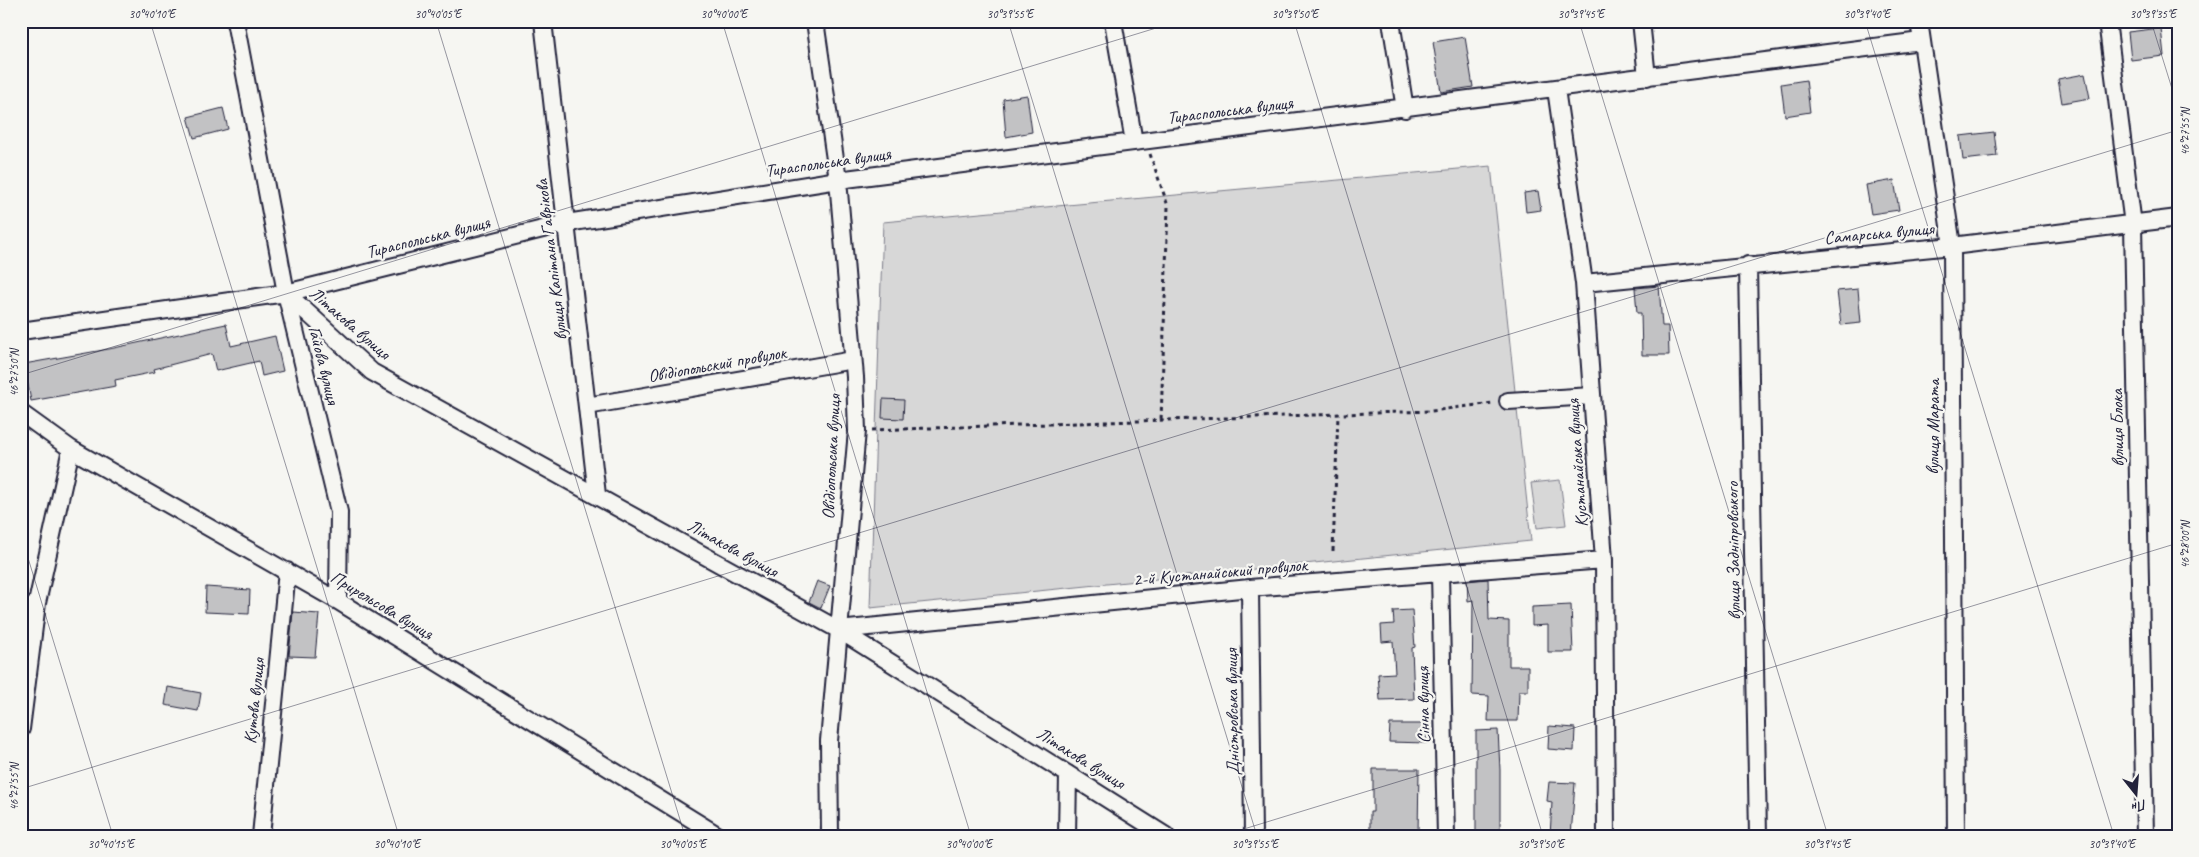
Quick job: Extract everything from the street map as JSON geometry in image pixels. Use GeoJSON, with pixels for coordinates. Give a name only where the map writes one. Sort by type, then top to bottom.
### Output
{"type":"FeatureCollection","features":[{"type":"Feature","properties":{"kind":"street","name":"Гайова вулиця"},"geometry":{"type":"LineString","coordinates":[[235,21],[286,293],[339,512],[338,601]]}},
{"type":"Feature","properties":{"kind":"street","name":"вулиця Капітана Гаврікова"},"geometry":{"type":"LineString","coordinates":[[543,21],[597,495]]}},
{"type":"Feature","properties":{"kind":"street","name":"Овідіопольська вулиця"},"geometry":{"type":"LineString","coordinates":[[815,21],[838,180],[853,360],[856,430],[829,741],[830,836]]}},
{"type":"Feature","properties":{"kind":"street"},"geometry":{"type":"LineString","coordinates":[[1113,21],[1139,141]]}},
{"type":"Feature","properties":{"kind":"street"},"geometry":{"type":"LineString","coordinates":[[1391,21],[1405,109]]}},
{"type":"Feature","properties":{"kind":"street"},"geometry":{"type":"LineString","coordinates":[[1641,21],[1648,77]]}},
{"type":"Feature","properties":{"kind":"street","name":"вулиця Марата"},"geometry":{"type":"LineString","coordinates":[[1919,21],[1952,246],[1956,836]]}},
{"type":"Feature","properties":{"kind":"street","name":"вулиця Блока"},"geometry":{"type":"LineString","coordinates":[[2107,21],[2133,225],[2145,836]]}},
{"type":"Feature","properties":{"kind":"street","name":"Тираспольська вулиця"},"geometry":{"type":"LineString","coordinates":[[21,331],[286,293],[567,223],[838,180],[1405,109],[1921,41]]}},
{"type":"Feature","properties":{"kind":"street","name":"Кустанайська вулиця"},"geometry":{"type":"LineString","coordinates":[[1556,89],[1584,283],[1604,560],[1606,836]]}},
{"type":"Feature","properties":{"kind":"street","name":"Самарська вулиця"},"geometry":{"type":"LineString","coordinates":[[1584,283],[1748,265],[1952,246],[2178,218]]}},
{"type":"Feature","properties":{"kind":"street","name":"вулиця Задніпровського"},"geometry":{"type":"LineString","coordinates":[[1748,265],[1758,836]]}},
{"type":"Feature","properties":{"kind":"street","name":"Літакова вулиця"},"geometry":{"type":"LineString","coordinates":[[286,293],[372,372],[839,630],[1166,836]]}},
{"type":"Feature","properties":{"kind":"street","name":"Овідіопольский провулок"},"geometry":{"type":"LineString","coordinates":[[588,406],[853,360]]}},
{"type":"Feature","properties":{"kind":"street"},"geometry":{"type":"LineString","coordinates":[[1508,401],[1592,396]]}},
{"type":"Feature","properties":{"kind":"street","name":"Прирельсова вулиця"},"geometry":{"type":"LineString","coordinates":[[21,414],[71,449],[338,601],[720,836]]}},
{"type":"Feature","properties":{"kind":"street"},"geometry":{"type":"LineString","coordinates":[[21,729],[37,603],[71,449]]}},
{"type":"Feature","properties":{"kind":"street","name":"2-й Кустанайський провулок"},"geometry":{"type":"LineString","coordinates":[[839,630],[1250,588],[1604,560]]}},
{"type":"Feature","properties":{"kind":"street","name":"Кутова вулиця"},"geometry":{"type":"LineString","coordinates":[[261,836],[287,571]]}},
{"type":"Feature","properties":{"kind":"street","name":"Сінна вулиця"},"geometry":{"type":"LineString","coordinates":[[1440,574],[1446,836]]}},
{"type":"Feature","properties":{"kind":"street","name":"Дністровська вулиця"},"geometry":{"type":"LineString","coordinates":[[1250,588],[1253,836]]}},
{"type":"Feature","properties":{"kind":"street"},"geometry":{"type":"LineString","coordinates":[[21,615],[37,603]]}},
{"type":"Feature","properties":{"kind":"street"},"geometry":{"type":"LineString","coordinates":[[1067,836],[1068,774]]}},
{"type":"Feature","properties":{"kind":"path"},"geometry":{"type":"LineString","coordinates":[[1139,141],[1168,206],[1161,421]]}},
{"type":"Feature","properties":{"kind":"path"},"geometry":{"type":"LineString","coordinates":[[856,430],[1431,412],[1508,401]]}},
{"type":"Feature","properties":{"kind":"path"},"geometry":{"type":"LineString","coordinates":[[1333,551],[1338,415]]}},
{"type":"Feature","properties":{"kind":"shaded area"},"geometry":{"type":"Polygon","coordinates":[[[1491,166],[1531,541],[870,608],[883,222],[1491,166]]]}},
{"type":"Feature","properties":{"kind":"shaded area"},"geometry":{"type":"Polygon","coordinates":[[[1560,480],[1566,525],[1537,528],[1531,483],[1560,480]]]}},
{"type":"Feature","properties":{"kind":"building"},"geometry":{"type":"Polygon","coordinates":[[[2161,28],[2164,56],[2131,60],[2128,32],[2161,28]]]}},
{"type":"Feature","properties":{"kind":"building"},"geometry":{"type":"Polygon","coordinates":[[[1465,37],[1473,87],[1441,92],[1433,42],[1465,37]]]}},
{"type":"Feature","properties":{"kind":"building"},"geometry":{"type":"Polygon","coordinates":[[[2085,74],[2090,98],[2062,103],[2058,79],[2085,74]]]}},
{"type":"Feature","properties":{"kind":"building"},"geometry":{"type":"Polygon","coordinates":[[[1806,80],[1810,112],[1785,116],[1781,84],[1806,80]]]}},
{"type":"Feature","properties":{"kind":"building"},"geometry":{"type":"Polygon","coordinates":[[[1027,95],[1032,132],[1006,137],[1003,99],[1027,95]]]}},
{"type":"Feature","properties":{"kind":"building"},"geometry":{"type":"Polygon","coordinates":[[[223,108],[228,129],[194,138],[188,117],[223,108]]]}},
{"type":"Feature","properties":{"kind":"building"},"geometry":{"type":"Polygon","coordinates":[[[1994,132],[1997,156],[1963,160],[1960,136],[1994,132]]]}},
{"type":"Feature","properties":{"kind":"building"},"geometry":{"type":"Polygon","coordinates":[[[1894,180],[1899,210],[1871,214],[1866,185],[1894,180]]]}},
{"type":"Feature","properties":{"kind":"building"},"geometry":{"type":"Polygon","coordinates":[[[1538,191],[1541,210],[1526,212],[1524,193],[1538,191]]]}},
{"type":"Feature","properties":{"kind":"building"},"geometry":{"type":"Polygon","coordinates":[[[1659,286],[1662,326],[1668,326],[1669,355],[1642,355],[1641,313],[1637,313],[1635,288],[1659,286]]]}},
{"type":"Feature","properties":{"kind":"building"},"geometry":{"type":"Polygon","coordinates":[[[1858,289],[1861,323],[1841,325],[1837,291],[1858,289]]]}},
{"type":"Feature","properties":{"kind":"building"},"geometry":{"type":"Polygon","coordinates":[[[226,324],[231,346],[275,336],[283,371],[262,376],[259,361],[216,371],[212,354],[154,369],[155,372],[115,380],[116,386],[31,401],[24,364],[109,349],[226,324]]]}},
{"type":"Feature","properties":{"kind":"building"},"geometry":{"type":"Polygon","coordinates":[[[883,399],[904,400],[903,419],[882,418],[883,399]]]}},
{"type":"Feature","properties":{"kind":"building"},"geometry":{"type":"Polygon","coordinates":[[[1488,579],[1489,620],[1509,621],[1509,666],[1528,666],[1528,691],[1519,691],[1518,721],[1488,721],[1489,696],[1472,695],[1473,600],[1468,601],[1467,581],[1488,579]]]}},
{"type":"Feature","properties":{"kind":"building"},"geometry":{"type":"Polygon","coordinates":[[[817,581],[830,586],[821,608],[809,602],[817,581]]]}},
{"type":"Feature","properties":{"kind":"building"},"geometry":{"type":"Polygon","coordinates":[[[206,587],[250,590],[249,614],[205,612],[206,587]]]}},
{"type":"Feature","properties":{"kind":"building"},"geometry":{"type":"Polygon","coordinates":[[[1571,605],[1573,652],[1548,652],[1548,625],[1532,626],[1532,607],[1571,605]]]}},
{"type":"Feature","properties":{"kind":"building"},"geometry":{"type":"Polygon","coordinates":[[[1412,610],[1415,647],[1412,648],[1414,699],[1380,700],[1378,674],[1395,673],[1393,641],[1382,642],[1381,625],[1394,624],[1393,611],[1412,610]]]}},
{"type":"Feature","properties":{"kind":"building"},"geometry":{"type":"Polygon","coordinates":[[[293,612],[319,614],[315,657],[289,656],[293,612]]]}},
{"type":"Feature","properties":{"kind":"building"},"geometry":{"type":"Polygon","coordinates":[[[168,687],[201,693],[198,711],[165,705],[168,687]]]}},
{"type":"Feature","properties":{"kind":"building"},"geometry":{"type":"Polygon","coordinates":[[[1390,724],[1427,724],[1427,743],[1389,742],[1390,724]]]}},
{"type":"Feature","properties":{"kind":"building"},"geometry":{"type":"Polygon","coordinates":[[[1549,726],[1575,728],[1574,751],[1548,749],[1549,726]]]}},
{"type":"Feature","properties":{"kind":"building"},"geometry":{"type":"Polygon","coordinates":[[[1498,730],[1500,836],[1476,836],[1476,731],[1498,730]]]}},
{"type":"Feature","properties":{"kind":"building"},"geometry":{"type":"Polygon","coordinates":[[[1373,769],[1419,769],[1418,833],[1370,832],[1370,812],[1373,812],[1373,769]]]}},
{"type":"Feature","properties":{"kind":"building"},"geometry":{"type":"Polygon","coordinates":[[[1549,782],[1575,783],[1571,836],[1550,836],[1552,802],[1547,801],[1549,782]]]}}]}
